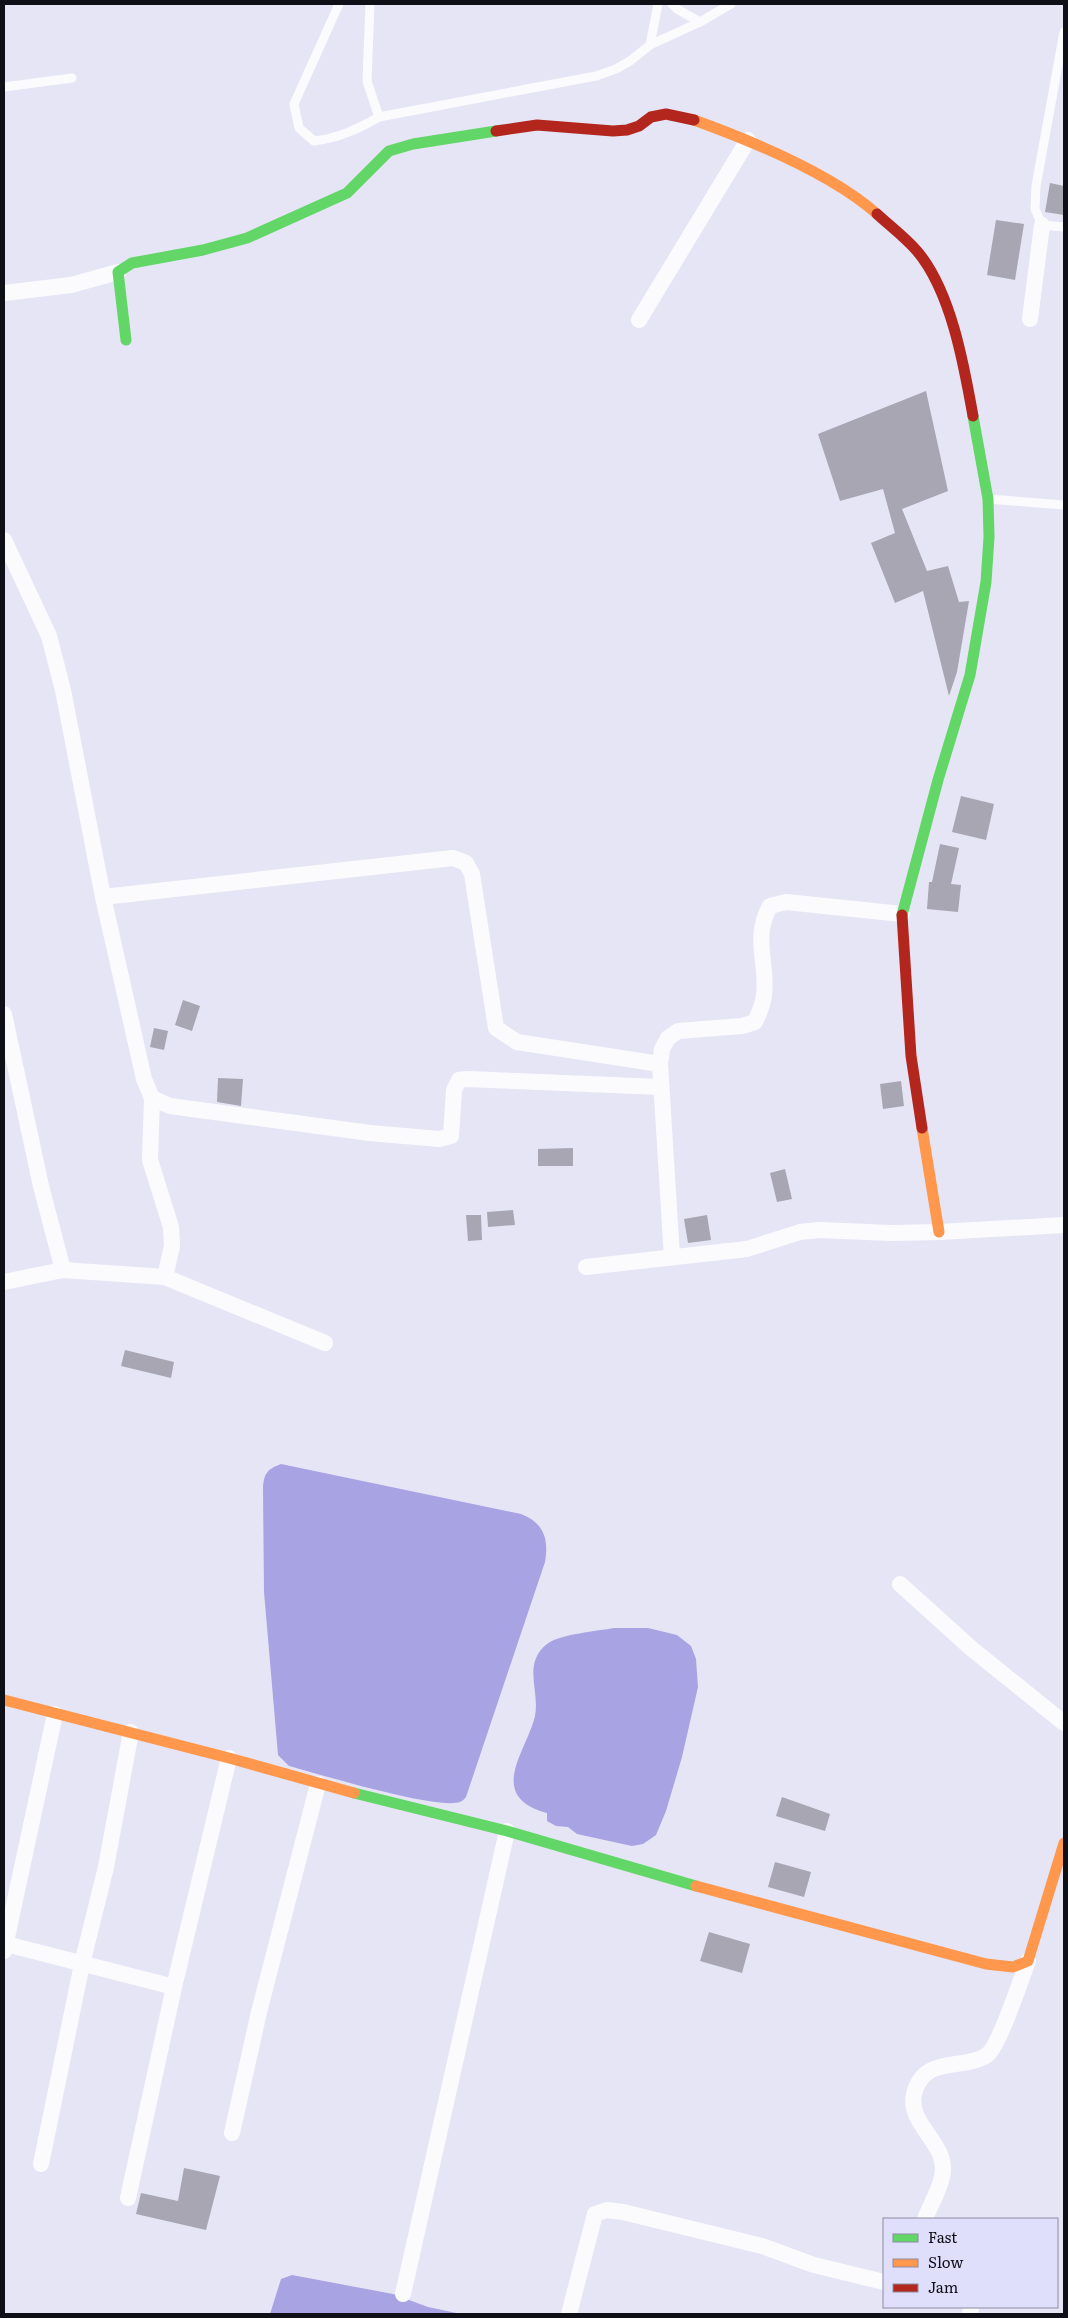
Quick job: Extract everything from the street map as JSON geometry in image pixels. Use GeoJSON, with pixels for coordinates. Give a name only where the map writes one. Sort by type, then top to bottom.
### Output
{"type":"FeatureCollection","features":[{"type":"Feature","properties":{"kind":"street"},"geometry":{"type":"LineString","coordinates":[[4,293],[71,285],[118,272],[132,262],[203,250],[247,238],[347,193],[389,151],[413,144],[537,125],[613,131],[627,130],[639,126],[651,117],[666,114],[683,116],[748,140],[804,167],[861,200],[917,251],[938,286],[960,345],[988,500],[989,537],[986,582],[972,666],[938,780],[902,914],[904,971],[911,1056],[939,1232]]}},
{"type":"Feature","properties":{"kind":"street"},"geometry":{"type":"LineString","coordinates":[[639,320],[748,140]]}},
{"type":"Feature","properties":{"kind":"street"},"geometry":{"type":"LineString","coordinates":[[1030,318],[1042,224]]}},
{"type":"Feature","properties":{"kind":"street"},"geometry":{"type":"LineString","coordinates":[[118,272],[126,340]]}},
{"type":"Feature","properties":{"kind":"street"},"geometry":{"type":"LineString","coordinates":[[4,540],[49,636],[63,690],[103,897],[144,1079],[152,1098],[150,1160],[171,1227],[172,1246],[165,1277]]}},
{"type":"Feature","properties":{"kind":"street"},"geometry":{"type":"LineString","coordinates":[[103,897],[453,858],[466,863],[472,874],[496,1028],[516,1042],[660,1064]]}},
{"type":"Feature","properties":{"kind":"street"},"geometry":{"type":"LineString","coordinates":[[672,1258],[660,1064],[662,1049],[668,1038],[678,1031],[742,1026],[755,1022],[762,1007],[764,993],[760,938],[763,919],[770,906],[786,902],[902,914]]}},
{"type":"Feature","properties":{"kind":"street"},"geometry":{"type":"LineString","coordinates":[[4,1014],[41,1186],[63,1270]]}},
{"type":"Feature","properties":{"kind":"street"},"geometry":{"type":"LineString","coordinates":[[152,1098],[170,1106],[229,1115],[370,1134],[439,1139],[451,1136],[454,1090],[459,1080],[661,1087]]}},
{"type":"Feature","properties":{"kind":"street"},"geometry":{"type":"LineString","coordinates":[[586,1267],[747,1249],[800,1232],[819,1230],[891,1233],[1064,1225]]}},
{"type":"Feature","properties":{"kind":"street"},"geometry":{"type":"LineString","coordinates":[[4,1282],[63,1270],[165,1277],[324,1343]]}},
{"type":"Feature","properties":{"kind":"street"},"geometry":{"type":"LineString","coordinates":[[900,1584],[972,1649],[1064,1723]]}},
{"type":"Feature","properties":{"kind":"street"},"geometry":{"type":"LineString","coordinates":[[4,1700],[228,1758],[391,1804],[507,1832],[715,1892],[986,1964],[1010,1968],[1020,1967],[1028,1962]]}},
{"type":"Feature","properties":{"kind":"street"},"geometry":{"type":"LineString","coordinates":[[55,1714],[5,1948],[82,1964],[174,1987]]}},
{"type":"Feature","properties":{"kind":"street"},"geometry":{"type":"LineString","coordinates":[[41,2164],[82,1964],[106,1867],[131,1732]]}},
{"type":"Feature","properties":{"kind":"street"},"geometry":{"type":"LineString","coordinates":[[128,2198],[174,1987],[228,1758]]}},
{"type":"Feature","properties":{"kind":"street"},"geometry":{"type":"LineString","coordinates":[[232,2133],[260,2012],[318,1784]]}},
{"type":"Feature","properties":{"kind":"street"},"geometry":{"type":"LineString","coordinates":[[404,2294],[507,1832]]}},
{"type":"Feature","properties":{"kind":"street"},"geometry":{"type":"LineString","coordinates":[[925,2218],[942,2176],[942,2157],[935,2142],[920,2122],[914,2109],[914,2093],[924,2076],[937,2067],[976,2061],[989,2054],[1028,1962],[1058,1882],[1064,1843]]}},
{"type":"Feature","properties":{"kind":"street"},"geometry":{"type":"LineString","coordinates":[[569,2314],[594,2214],[607,2210],[623,2212],[762,2246],[814,2265],[883,2282]]}},
{"type":"Feature","properties":{"kind":"lane"},"geometry":{"type":"LineString","coordinates":[[339,4],[294,104],[299,128],[314,140],[330,139],[356,131],[379,116],[596,76],[630,61],[650,45],[700,22],[730,4]]}},
{"type":"Feature","properties":{"kind":"lane"},"geometry":{"type":"LineString","coordinates":[[370,4],[367,81],[379,116]]}},
{"type":"Feature","properties":{"kind":"lane"},"geometry":{"type":"LineString","coordinates":[[650,45],[658,4]]}},
{"type":"Feature","properties":{"kind":"lane"},"geometry":{"type":"LineString","coordinates":[[672,4],[677,9],[700,22]]}},
{"type":"Feature","properties":{"kind":"lane"},"geometry":{"type":"LineString","coordinates":[[1064,32],[1036,186],[1035,209],[1042,224],[1064,227]]}},
{"type":"Feature","properties":{"kind":"lane"},"geometry":{"type":"LineString","coordinates":[[4,87],[72,78]]}},
{"type":"Feature","properties":{"kind":"lane"},"geometry":{"type":"LineString","coordinates":[[988,500],[1064,505]]}},
{"type":"Feature","properties":{"kind":"shaded area"},"geometry":{"type":"Polygon","coordinates":[[[281,1464],[521,1514],[540,1527],[546,1546],[545,1562],[467,1795],[460,1802],[427,1801],[377,1790],[289,1766],[278,1755],[264,1592],[263,1488],[267,1473],[272,1468],[281,1464]]]}},
{"type":"Feature","properties":{"kind":"shaded area"},"geometry":{"type":"Polygon","coordinates":[[[614,1628],[648,1628],[677,1635],[691,1646],[696,1659],[698,1687],[682,1757],[666,1811],[656,1835],[643,1844],[632,1846],[577,1834],[568,1827],[556,1826],[547,1821],[547,1813],[528,1805],[518,1796],[514,1784],[519,1758],[535,1716],[534,1669],[535,1660],[540,1652],[547,1644],[561,1638],[579,1633],[614,1628]]]}},
{"type":"Feature","properties":{"kind":"shaded area"},"geometry":{"type":"Polygon","coordinates":[[[292,2275],[393,2294],[428,2307],[461,2314],[270,2314],[281,2279],[292,2275]]]}},
{"type":"Feature","properties":{"kind":"building"},"geometry":{"type":"Polygon","coordinates":[[[1050,183],[1064,186],[1064,215],[1045,212],[1050,183]]]}},
{"type":"Feature","properties":{"kind":"building"},"geometry":{"type":"Polygon","coordinates":[[[996,220],[1024,224],[1015,280],[987,275],[996,220]]]}},
{"type":"Feature","properties":{"kind":"building"},"geometry":{"type":"Polygon","coordinates":[[[926,391],[948,491],[902,509],[927,571],[948,566],[959,602],[969,601],[957,672],[949,696],[923,591],[895,603],[871,543],[895,533],[883,489],[840,501],[818,434],[926,391]]]}},
{"type":"Feature","properties":{"kind":"building"},"geometry":{"type":"Polygon","coordinates":[[[961,796],[994,804],[986,840],[952,832],[961,796]]]}},
{"type":"Feature","properties":{"kind":"building"},"geometry":{"type":"Polygon","coordinates":[[[940,844],[959,848],[951,884],[961,885],[958,912],[927,909],[929,882],[932,882],[940,844]]]}},
{"type":"Feature","properties":{"kind":"building"},"geometry":{"type":"Polygon","coordinates":[[[183,1000],[200,1006],[192,1031],[175,1025],[183,1000]]]}},
{"type":"Feature","properties":{"kind":"building"},"geometry":{"type":"Polygon","coordinates":[[[154,1028],[168,1031],[164,1050],[150,1047],[154,1028]]]}},
{"type":"Feature","properties":{"kind":"building"},"geometry":{"type":"Polygon","coordinates":[[[218,1078],[243,1079],[241,1106],[217,1102],[218,1078]]]}},
{"type":"Feature","properties":{"kind":"building"},"geometry":{"type":"Polygon","coordinates":[[[901,1081],[904,1106],[883,1109],[880,1084],[901,1081]]]}},
{"type":"Feature","properties":{"kind":"building"},"geometry":{"type":"Polygon","coordinates":[[[573,1148],[573,1166],[538,1166],[538,1149],[573,1148]]]}},
{"type":"Feature","properties":{"kind":"building"},"geometry":{"type":"Polygon","coordinates":[[[785,1169],[792,1199],[777,1202],[770,1173],[785,1169]]]}},
{"type":"Feature","properties":{"kind":"building"},"geometry":{"type":"Polygon","coordinates":[[[513,1210],[515,1225],[488,1227],[487,1212],[513,1210]]]}},
{"type":"Feature","properties":{"kind":"building"},"geometry":{"type":"Polygon","coordinates":[[[466,1215],[481,1215],[482,1240],[468,1241],[466,1215]]]}},
{"type":"Feature","properties":{"kind":"building"},"geometry":{"type":"Polygon","coordinates":[[[707,1215],[711,1240],[688,1243],[684,1219],[707,1215]]]}},
{"type":"Feature","properties":{"kind":"building"},"geometry":{"type":"Polygon","coordinates":[[[125,1350],[174,1362],[171,1378],[121,1366],[125,1350]]]}},
{"type":"Feature","properties":{"kind":"building"},"geometry":{"type":"Polygon","coordinates":[[[782,1797],[830,1814],[825,1831],[776,1816],[782,1797]]]}},
{"type":"Feature","properties":{"kind":"building"},"geometry":{"type":"Polygon","coordinates":[[[775,1862],[811,1872],[804,1897],[768,1887],[775,1862]]]}},
{"type":"Feature","properties":{"kind":"building"},"geometry":{"type":"Polygon","coordinates":[[[709,1932],[750,1944],[742,1973],[700,1961],[709,1932]]]}},
{"type":"Feature","properties":{"kind":"building"},"geometry":{"type":"Polygon","coordinates":[[[184,2168],[220,2176],[206,2230],[136,2214],[141,2193],[178,2201],[184,2168]]]}},
{"type":"Feature","properties":{"kind":"traffic: fast"},"geometry":{"type":"LineString","coordinates":[[126,340],[118,272],[132,263],[203,250],[247,238],[347,193],[389,151],[413,144],[496,131]]}},
{"type":"Feature","properties":{"kind":"traffic: fast"},"geometry":{"type":"LineString","coordinates":[[902,915],[938,780],[970,675],[986,582],[989,537],[988,499],[973,416]]}},
{"type":"Feature","properties":{"kind":"traffic: fast"},"geometry":{"type":"LineString","coordinates":[[354,1793],[507,1831],[696,1886]]}},
{"type":"Feature","properties":{"kind":"traffic: slow"},"geometry":{"type":"LineString","coordinates":[[694,120],[765,148],[814,172],[837,185],[877,214]]}},
{"type":"Feature","properties":{"kind":"traffic: slow"},"geometry":{"type":"LineString","coordinates":[[922,1128],[939,1232]]}},
{"type":"Feature","properties":{"kind":"traffic: slow"},"geometry":{"type":"LineString","coordinates":[[4,1700],[229,1758],[354,1793]]}},
{"type":"Feature","properties":{"kind":"traffic: slow"},"geometry":{"type":"LineString","coordinates":[[696,1886],[986,1964],[1013,1967],[1028,1961],[1064,1843]]}},
{"type":"Feature","properties":{"kind":"traffic: jam"},"geometry":{"type":"LineString","coordinates":[[496,131],[537,125],[613,131],[627,130],[639,126],[651,117],[666,114],[694,120]]}},
{"type":"Feature","properties":{"kind":"traffic: jam"},"geometry":{"type":"LineString","coordinates":[[877,214],[917,251],[929,267],[939,286],[954,329],[973,416]]}},
{"type":"Feature","properties":{"kind":"traffic: jam"},"geometry":{"type":"LineString","coordinates":[[902,915],[911,1056],[922,1128]]}}]}
